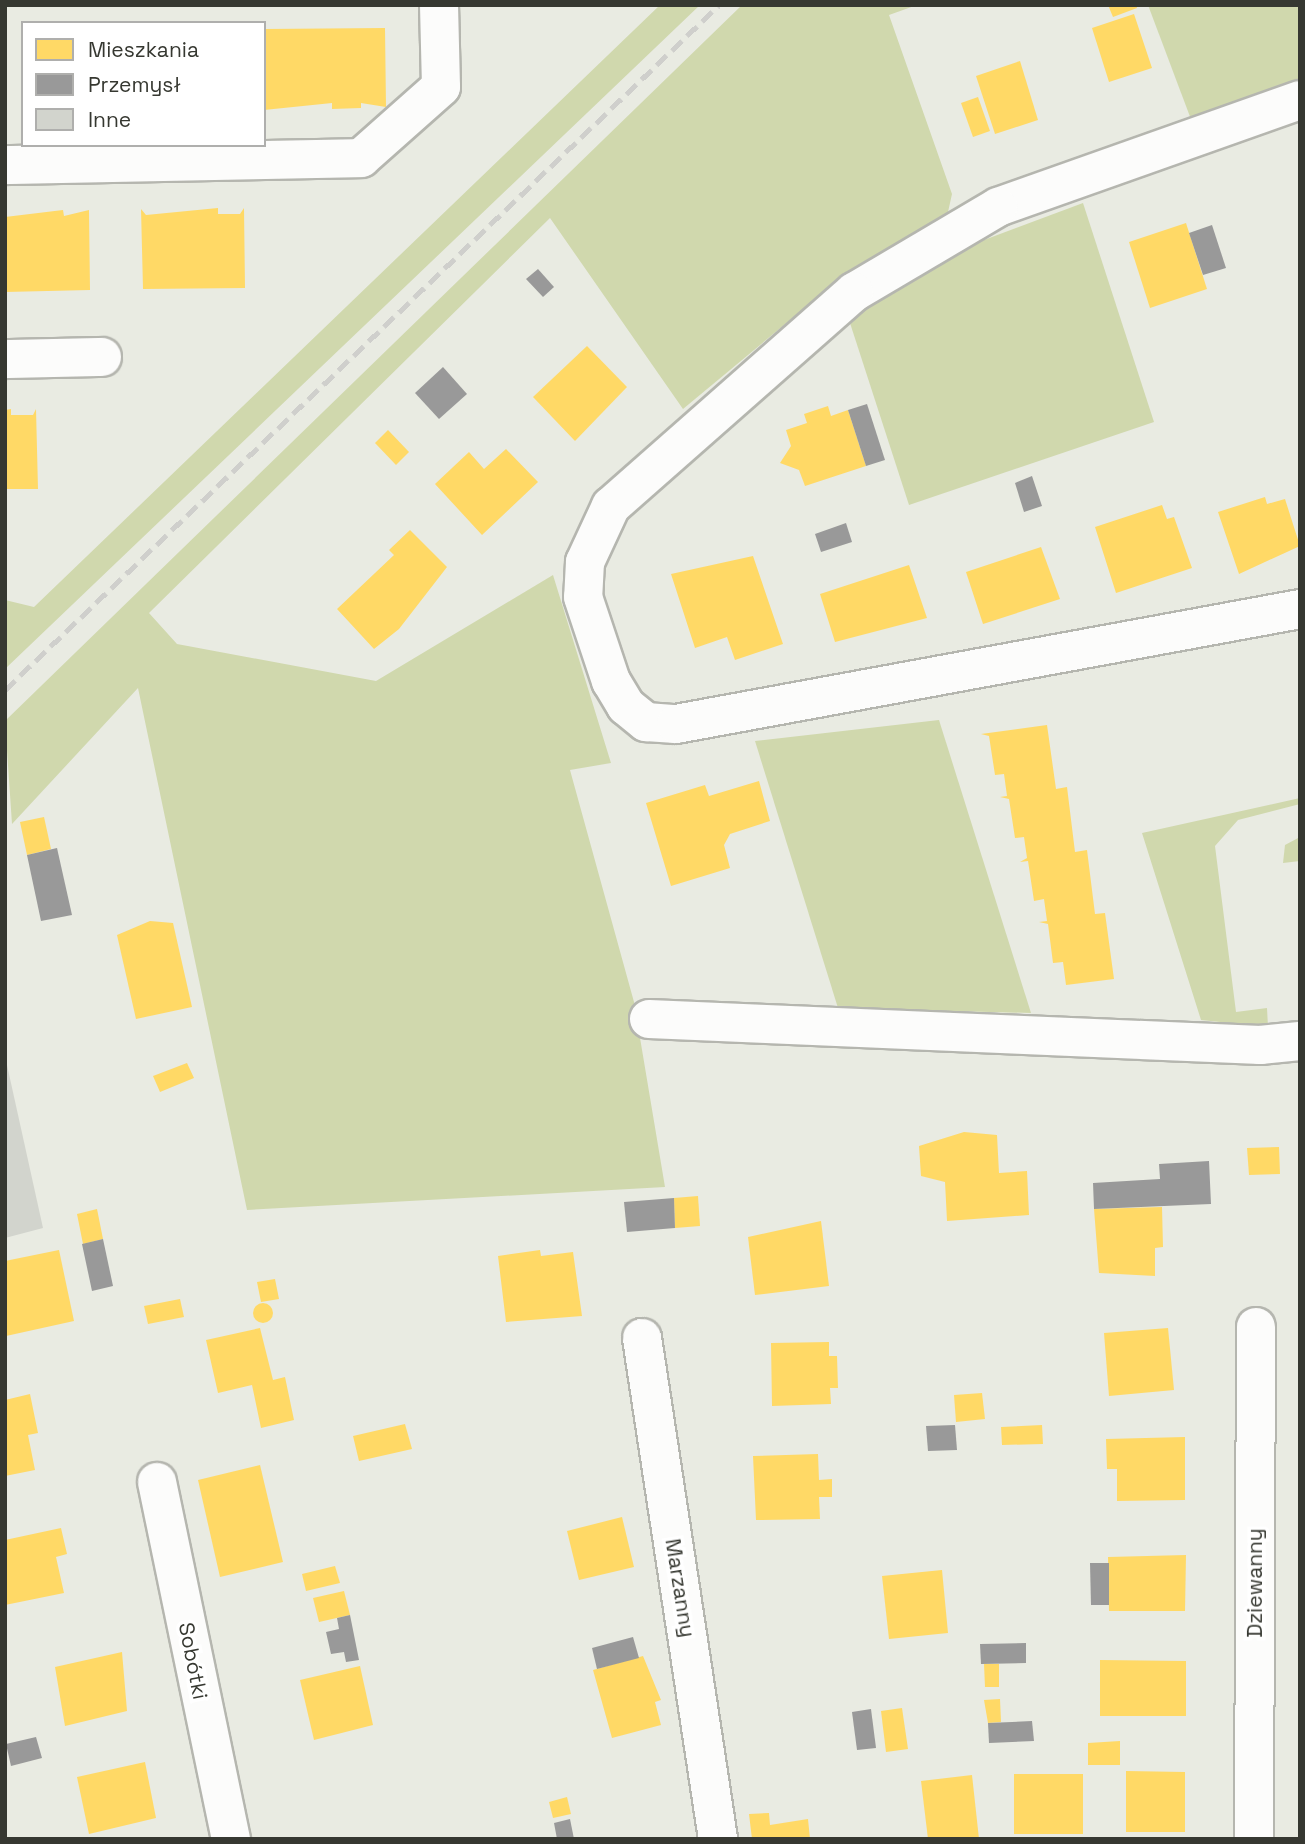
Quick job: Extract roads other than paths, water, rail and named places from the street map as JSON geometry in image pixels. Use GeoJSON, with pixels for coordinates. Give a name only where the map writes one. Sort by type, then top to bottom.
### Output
{"type":"FeatureCollection","features":[{"type":"Feature","properties":{"kind":"street"},"geometry":{"type":"LineString","coordinates":[[5,165],[361,158],[441,87],[439,5]]}},
{"type":"Feature","properties":{"kind":"street"},"geometry":{"type":"LineString","coordinates":[[1300,100],[998,207],[854,292],[611,506],[584,562],[583,597],[611,681],[626,706],[646,722],[676,724],[1300,609]]}},
{"type":"Feature","properties":{"kind":"street"},"geometry":{"type":"LineString","coordinates":[[5,359],[102,357]]}},
{"type":"Feature","properties":{"kind":"street"},"geometry":{"type":"LineString","coordinates":[[649,1019],[1260,1045],[1300,1041]]}},
{"type":"Feature","properties":{"kind":"street","name":"Dziewanny"},"geometry":{"type":"LineString","coordinates":[[1254,1839],[1256,1327]]}},
{"type":"Feature","properties":{"kind":"street","name":"Marzanny"},"geometry":{"type":"LineString","coordinates":[[642,1338],[718,1839]]}},
{"type":"Feature","properties":{"kind":"street","name":"Sobótki"},"geometry":{"type":"LineString","coordinates":[[157,1482],[230,1839]]}},
{"type":"Feature","properties":{"kind":"railway"},"geometry":{"type":"LineString","coordinates":[[5,690],[719,5]]}}]}
